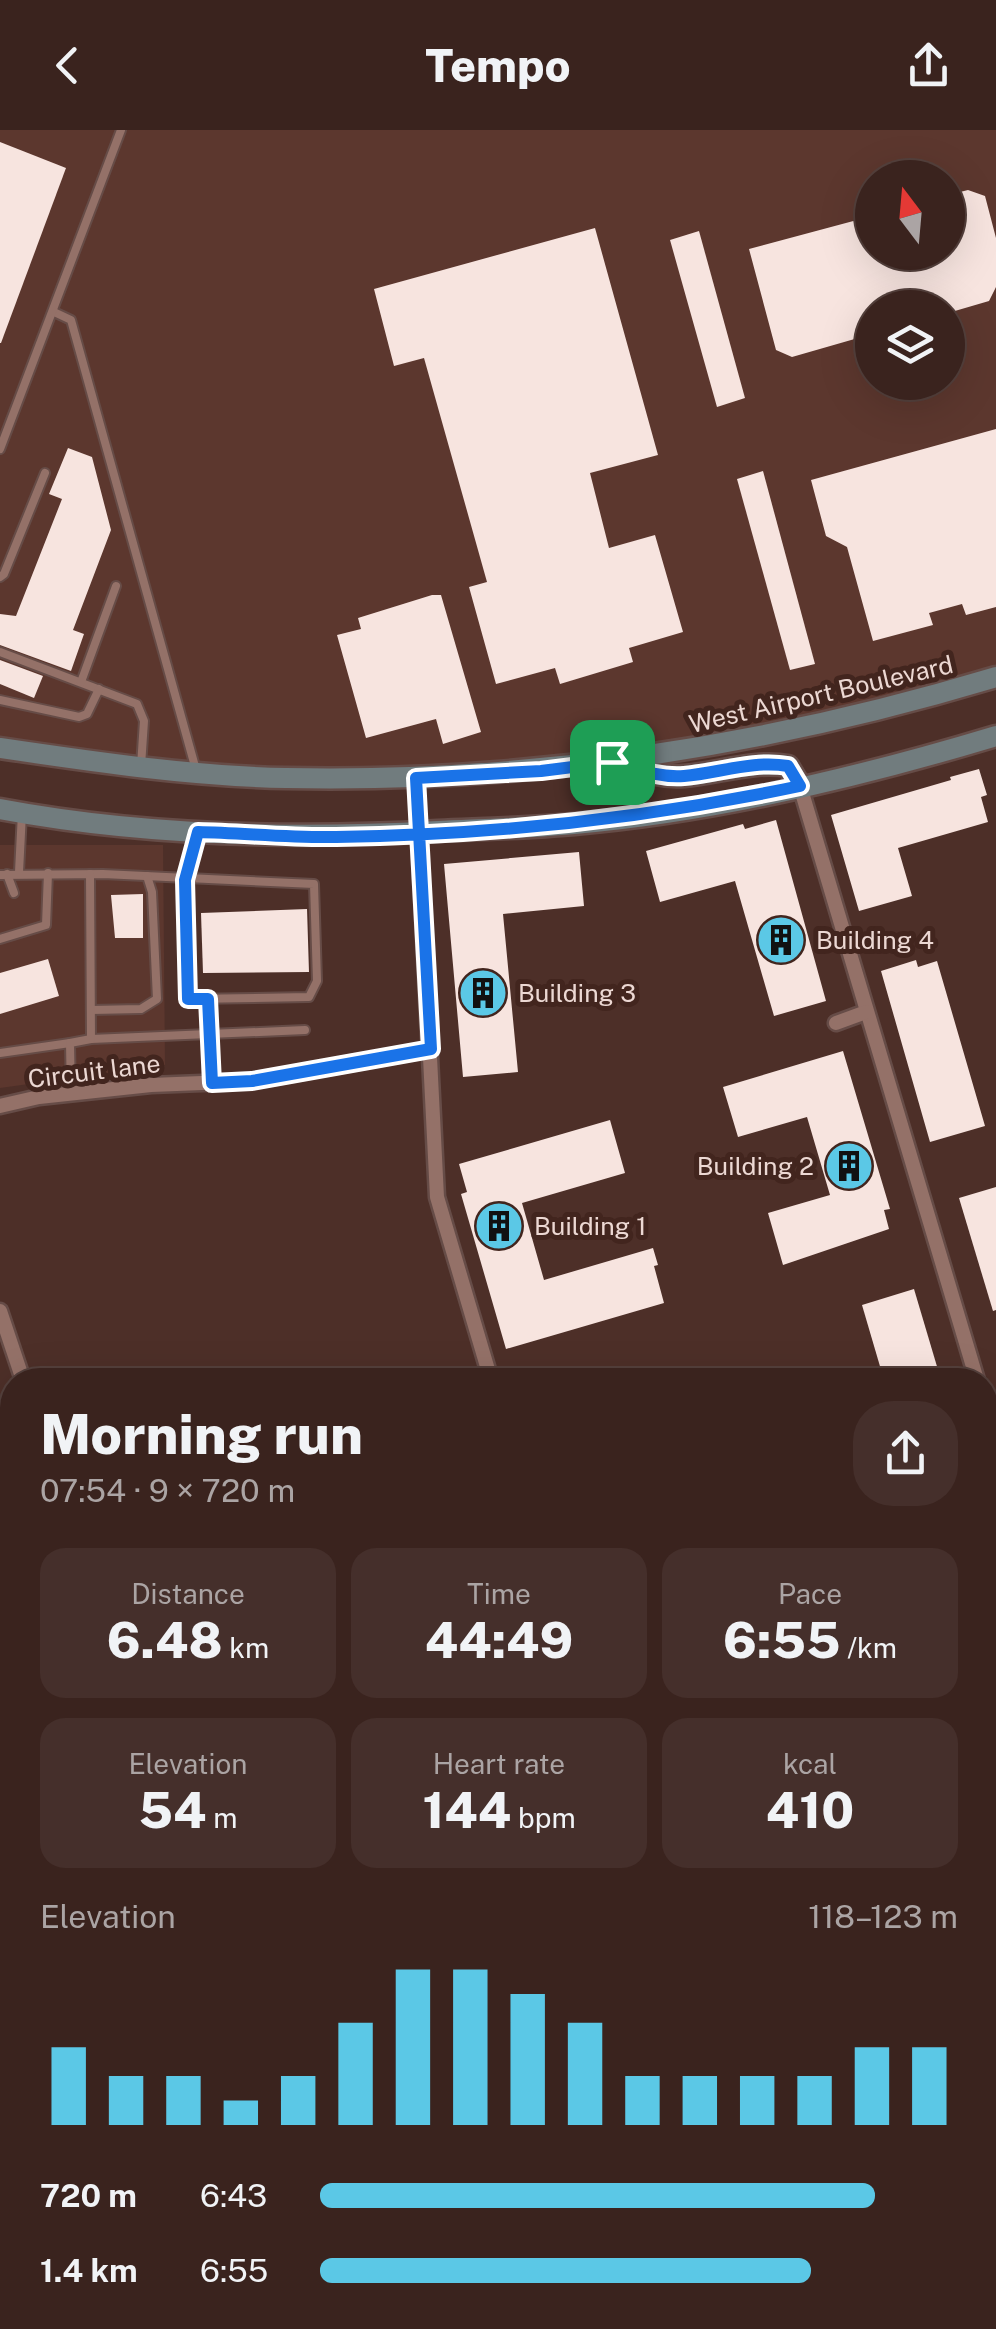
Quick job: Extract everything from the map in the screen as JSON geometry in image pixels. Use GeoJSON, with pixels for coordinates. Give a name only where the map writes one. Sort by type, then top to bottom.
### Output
{"type":"FeatureCollection","features":[{"type":"Feature","properties":{"kind":"main road","name":"West Airport Boulevard"},"geometry":{"type":"LineString","coordinates":[[0,748],[141,768],[284,778],[416,778],[541,771],[680,753],[801,730],[996,677]]}},
{"type":"Feature","properties":{"kind":"main road"},"geometry":{"type":"LineString","coordinates":[[0,809],[198,832],[336,837],[576,824],[718,803],[800,786],[996,736]]}},
{"type":"Feature","properties":{"kind":"main road"},"geometry":{"type":"LineString","coordinates":[[612,762],[654,775],[681,776],[769,763],[788,766],[800,786]]}},
{"type":"Feature","properties":{"kind":"street"},"geometry":{"type":"LineString","coordinates":[[416,778],[437,1197],[487,1368]]}},
{"type":"Feature","properties":{"kind":"street"},"geometry":{"type":"LineString","coordinates":[[800,786],[973,1368]]}},
{"type":"Feature","properties":{"kind":"street"},"geometry":{"type":"LineString","coordinates":[[836,1023],[866,1012]]}},
{"type":"Feature","properties":{"kind":"street","name":"Circuit lane"},"geometry":{"type":"LineString","coordinates":[[0,1106],[151,1085],[252,1081],[431,1049]]}},
{"type":"Feature","properties":{"kind":"street"},"geometry":{"type":"LineString","coordinates":[[0,1310],[8,1359]]}},
{"type":"Feature","properties":{"kind":"lane"},"geometry":{"type":"LineString","coordinates":[[0,449],[121,130]]}},
{"type":"Feature","properties":{"kind":"lane"},"geometry":{"type":"LineString","coordinates":[[54,312],[71,320],[197,772]]}},
{"type":"Feature","properties":{"kind":"lane"},"geometry":{"type":"LineString","coordinates":[[0,577],[45,473]]}},
{"type":"Feature","properties":{"kind":"lane"},"geometry":{"type":"LineString","coordinates":[[80,682],[116,586]]}},
{"type":"Feature","properties":{"kind":"lane"},"geometry":{"type":"LineString","coordinates":[[0,652],[137,704],[144,721],[141,768]]}},
{"type":"Feature","properties":{"kind":"lane"},"geometry":{"type":"LineString","coordinates":[[0,700],[79,716],[88,714],[100,689]]}},
{"type":"Feature","properties":{"kind":"lane"},"geometry":{"type":"LineString","coordinates":[[18,872],[22,813]]}},
{"type":"Feature","properties":{"kind":"lane"},"geometry":{"type":"LineString","coordinates":[[14,893],[3,874],[90,874],[185,880],[314,884],[317,982],[309,997],[188,999],[185,880],[198,832]]}},
{"type":"Feature","properties":{"kind":"lane"},"geometry":{"type":"LineString","coordinates":[[0,939],[46,925],[48,873]]}},
{"type":"Feature","properties":{"kind":"lane"},"geometry":{"type":"LineString","coordinates":[[90,874],[91,1039]]}},
{"type":"Feature","properties":{"kind":"lane"},"geometry":{"type":"LineString","coordinates":[[91,1010],[141,1009],[156,999],[152,892],[147,876]]}},
{"type":"Feature","properties":{"kind":"lane"},"geometry":{"type":"LineString","coordinates":[[22,918],[27,931]]}},
{"type":"Feature","properties":{"kind":"lane"},"geometry":{"type":"LineString","coordinates":[[208,999],[212,1083]]}},
{"type":"Feature","properties":{"kind":"lane"},"geometry":{"type":"LineString","coordinates":[[0,1052],[91,1039],[305,1030]]}},
{"type":"Feature","properties":{"kind":"lane"},"geometry":{"type":"LineString","coordinates":[[70,1043],[71,1094]]}},
{"type":"Feature","properties":{"kind":"shaded area"},"geometry":{"type":"Polygon","coordinates":[[[0,130],[996,130],[996,667],[747,733],[535,763],[306,772],[100,755],[0,736],[0,130]]]}},
{"type":"Feature","properties":{"kind":"shaded area"},"geometry":{"type":"Polygon","coordinates":[[[0,845],[163,845],[165,1065],[0,1088],[0,845]]]}},
{"type":"Feature","properties":{"kind":"building"},"geometry":{"type":"Polygon","coordinates":[[[0,142],[66,168],[1,343],[0,343],[0,142]]]}},
{"type":"Feature","properties":{"kind":"building"},"geometry":{"type":"Polygon","coordinates":[[[965,191],[985,196],[996,238],[996,287],[989,301],[965,308],[965,290],[855,290],[855,339],[792,357],[776,350],[749,249],[855,221],[855,270],[965,270],[965,191]]]}},
{"type":"Feature","properties":{"kind":"building"},"geometry":{"type":"Polygon","coordinates":[[[595,228],[658,455],[590,473],[609,548],[655,535],[683,632],[629,648],[633,662],[560,684],[555,668],[496,684],[469,587],[487,582],[424,358],[394,366],[374,289],[595,228]]]}},
{"type":"Feature","properties":{"kind":"building"},"geometry":{"type":"Polygon","coordinates":[[[699,231],[745,398],[717,407],[670,240],[699,231]]]}},
{"type":"Feature","properties":{"kind":"building"},"geometry":{"type":"Polygon","coordinates":[[[996,429],[996,607],[966,615],[962,604],[929,613],[933,625],[873,641],[847,547],[826,536],[811,480],[996,429]]]}},
{"type":"Feature","properties":{"kind":"building"},"geometry":{"type":"Polygon","coordinates":[[[68,448],[92,457],[111,530],[73,630],[84,634],[71,671],[0,645],[0,614],[16,616],[62,499],[49,494],[68,448]]]}},
{"type":"Feature","properties":{"kind":"building"},"geometry":{"type":"Polygon","coordinates":[[[763,471],[815,664],[790,670],[737,479],[763,471]]]}},
{"type":"Feature","properties":{"kind":"building"},"geometry":{"type":"Polygon","coordinates":[[[441,595],[481,732],[443,744],[436,719],[366,738],[337,635],[361,629],[358,618],[441,595]]]}},
{"type":"Feature","properties":{"kind":"building"},"geometry":{"type":"Polygon","coordinates":[[[0,660],[43,676],[34,698],[0,684],[0,660]]]}},
{"type":"Feature","properties":{"kind":"building"},"geometry":{"type":"Polygon","coordinates":[[[979,769],[987,795],[981,797],[988,822],[898,848],[912,896],[859,911],[831,815],[979,769]]]}},
{"type":"Feature","properties":{"kind":"building","name":"Building 4"},"geometry":{"type":"Polygon","coordinates":[[[776,820],[826,1001],[774,1016],[735,881],[660,902],[646,851],[743,824],[745,829],[776,820]]]}},
{"type":"Feature","properties":{"kind":"building","name":"Building 3"},"geometry":{"type":"Polygon","coordinates":[[[579,852],[584,906],[503,914],[518,1072],[463,1077],[444,864],[579,852]]]}},
{"type":"Feature","properties":{"kind":"building"},"geometry":{"type":"Polygon","coordinates":[[[143,894],[143,938],[115,938],[111,895],[143,894]]]}},
{"type":"Feature","properties":{"kind":"building"},"geometry":{"type":"Polygon","coordinates":[[[307,909],[309,972],[203,973],[201,913],[307,909]]]}},
{"type":"Feature","properties":{"kind":"building"},"geometry":{"type":"Polygon","coordinates":[[[48,959],[59,996],[0,1014],[0,973],[48,959]]]}},
{"type":"Feature","properties":{"kind":"building"},"geometry":{"type":"Polygon","coordinates":[[[916,960],[918,967],[937,961],[985,1126],[930,1142],[881,971],[916,960]]]}},
{"type":"Feature","properties":{"kind":"building","name":"Building 2"},"geometry":{"type":"Polygon","coordinates":[[[843,1051],[890,1209],[884,1210],[889,1229],[783,1265],[768,1213],[830,1195],[807,1117],[738,1137],[723,1087],[843,1051]]]}},
{"type":"Feature","properties":{"kind":"building","name":"Building 1"},"geometry":{"type":"Polygon","coordinates":[[[610,1120],[625,1173],[522,1203],[544,1280],[653,1248],[664,1303],[506,1349],[461,1194],[467,1192],[459,1164],[610,1120]]]}},
{"type":"Feature","properties":{"kind":"building"},"geometry":{"type":"Polygon","coordinates":[[[996,1187],[996,1310],[993,1311],[959,1198],[996,1187]]]}},
{"type":"Feature","properties":{"kind":"building"},"geometry":{"type":"Polygon","coordinates":[[[914,1289],[937,1368],[880,1368],[862,1305],[914,1289]]]}},
{"type":"Feature","properties":{"kind":"place","name":"Building 4"},"geometry":{"type":"Point","coordinates":[781,940]}},
{"type":"Feature","properties":{"kind":"place","name":"Building 3"},"geometry":{"type":"Point","coordinates":[483,993]}},
{"type":"Feature","properties":{"kind":"place","name":"Building 2"},"geometry":{"type":"Point","coordinates":[849,1166]}},
{"type":"Feature","properties":{"kind":"place","name":"Building 1"},"geometry":{"type":"Point","coordinates":[499,1226]}},
{"type":"Feature","properties":{"kind":"route"},"geometry":{"type":"LineString","coordinates":[[612,762],[541,771],[416,778],[419,832],[431,1049],[252,1081],[212,1083],[208,999],[188,999],[185,880],[198,832],[336,837],[419,832],[576,824],[718,803],[800,786],[788,766],[769,763],[681,776],[654,775],[612,762]]}}]}
